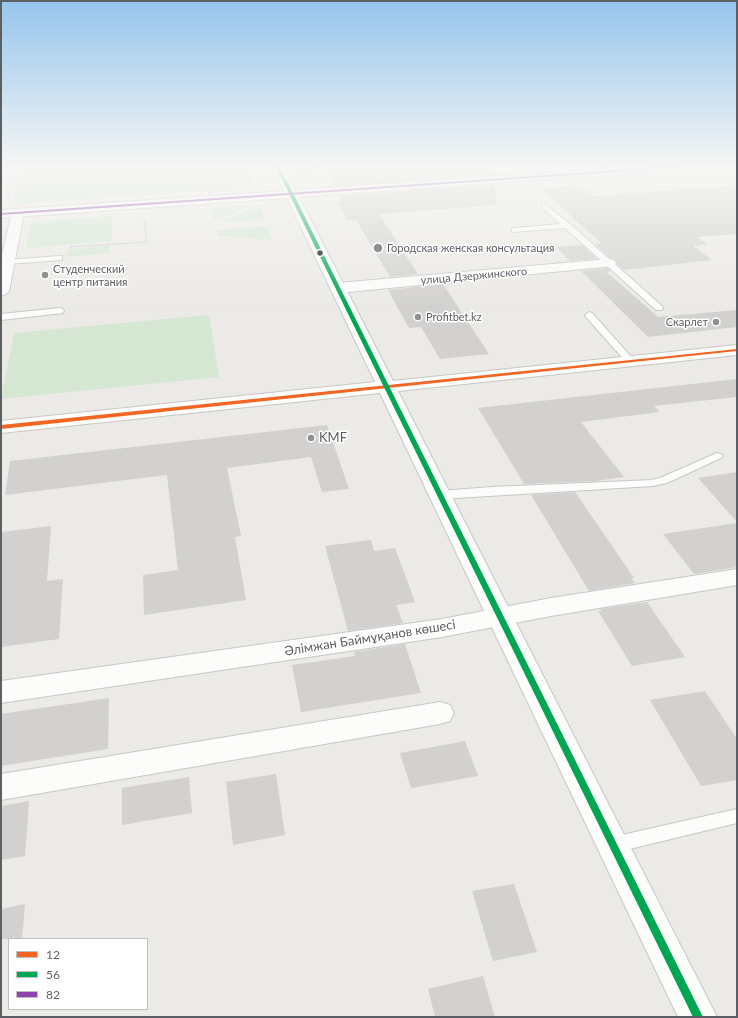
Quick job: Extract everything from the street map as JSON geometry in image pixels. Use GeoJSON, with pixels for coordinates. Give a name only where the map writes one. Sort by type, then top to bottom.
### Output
{"type":"FeatureCollection","features":[{"type":"Feature","properties":{"kind":"street"},"geometry":{"type":"LineString","coordinates":[[1,291],[4,265],[18,215]]}},
{"type":"Feature","properties":{"kind":"street"},"geometry":{"type":"LineString","coordinates":[[302,215],[698,1017]]}},
{"type":"Feature","properties":{"kind":"street","name":"улица Дзержинского"},"geometry":{"type":"LineString","coordinates":[[338,288],[609,263]]}},
{"type":"Feature","properties":{"kind":"street"},"geometry":{"type":"LineString","coordinates":[[1,427],[737,350]]}},
{"type":"Feature","properties":{"kind":"street","name":"Әлімжан Баймұқанов көшесі"},"geometry":{"type":"LineString","coordinates":[[1,692],[442,628],[500,616],[737,578]]}},
{"type":"Feature","properties":{"kind":"street"},"geometry":{"type":"LineString","coordinates":[[1,787],[440,713]]}},
{"type":"Feature","properties":{"kind":"lane"},"geometry":{"type":"LineString","coordinates":[[554,215],[659,308]]}},
{"type":"Feature","properties":{"kind":"lane"},"geometry":{"type":"LineString","coordinates":[[515,230],[567,226]]}},
{"type":"Feature","properties":{"kind":"lane"},"geometry":{"type":"LineString","coordinates":[[4,265],[59,258]]}},
{"type":"Feature","properties":{"kind":"lane"},"geometry":{"type":"LineString","coordinates":[[1,317],[60,311]]}},
{"type":"Feature","properties":{"kind":"lane"},"geometry":{"type":"LineString","coordinates":[[588,316],[632,362]]}},
{"type":"Feature","properties":{"kind":"lane"},"geometry":{"type":"LineString","coordinates":[[440,495],[652,483],[663,481],[717,456]]}},
{"type":"Feature","properties":{"kind":"lane"},"geometry":{"type":"LineString","coordinates":[[613,845],[737,816]]}},
{"type":"Feature","properties":{"kind":"path"},"geometry":{"type":"LineString","coordinates":[[59,258],[60,251],[66,248],[147,242],[144,219]]}},
{"type":"Feature","properties":{"kind":"green space"},"geometry":{"type":"Polygon","coordinates":[[[212,215],[230,215],[214,221],[212,215]]]}},
{"type":"Feature","properties":{"kind":"green space"},"geometry":{"type":"Polygon","coordinates":[[[238,215],[263,215],[265,220],[216,223],[238,215]]]}},
{"type":"Feature","properties":{"kind":"green space"},"geometry":{"type":"Polygon","coordinates":[[[112,216],[112,241],[26,248],[31,222],[112,216]]]}},
{"type":"Feature","properties":{"kind":"green space"},"geometry":{"type":"Polygon","coordinates":[[[267,226],[272,240],[218,236],[217,230],[267,226]]]}},
{"type":"Feature","properties":{"kind":"green space"},"geometry":{"type":"Polygon","coordinates":[[[109,246],[109,253],[67,257],[68,249],[109,246]]]}},
{"type":"Feature","properties":{"kind":"green space"},"geometry":{"type":"Polygon","coordinates":[[[209,315],[219,377],[1,399],[14,333],[209,315]]]}},
{"type":"Feature","properties":{"kind":"building"},"geometry":{"type":"Polygon","coordinates":[[[344,215],[379,215],[418,274],[390,277],[356,220],[347,220],[344,215]]]}},
{"type":"Feature","properties":{"kind":"building"},"geometry":{"type":"Polygon","coordinates":[[[569,215],[737,215],[737,234],[697,237],[707,244],[693,246],[712,260],[624,270],[617,264],[615,259],[610,258],[595,244],[601,243],[569,215]]]}},
{"type":"Feature","properties":{"kind":"building"},"geometry":{"type":"Polygon","coordinates":[[[582,245],[597,259],[570,261],[556,247],[582,245]]]}},
{"type":"Feature","properties":{"kind":"building"},"geometry":{"type":"Polygon","coordinates":[[[607,268],[611,271],[607,272],[658,317],[737,310],[737,327],[648,337],[581,271],[607,268]]]}},
{"type":"Feature","properties":{"kind":"building"},"geometry":{"type":"Polygon","coordinates":[[[443,284],[489,354],[440,359],[421,327],[409,328],[388,290],[443,284]]]}},
{"type":"Feature","properties":{"kind":"building"},"geometry":{"type":"Polygon","coordinates":[[[737,379],[737,397],[654,406],[660,412],[581,422],[624,477],[596,481],[524,484],[478,408],[737,379]]]}},
{"type":"Feature","properties":{"kind":"building"},"geometry":{"type":"Polygon","coordinates":[[[327,425],[349,489],[322,492],[311,457],[227,468],[241,536],[235,537],[246,600],[144,615],[143,575],[178,570],[167,475],[5,495],[10,461],[327,425]]]}},
{"type":"Feature","properties":{"kind":"building"},"geometry":{"type":"Polygon","coordinates":[[[737,472],[737,522],[698,478],[737,472]]]}},
{"type":"Feature","properties":{"kind":"building"},"geometry":{"type":"Polygon","coordinates":[[[575,492],[634,578],[631,578],[635,583],[589,591],[531,495],[575,492]]]}},
{"type":"Feature","properties":{"kind":"building"},"geometry":{"type":"Polygon","coordinates":[[[737,523],[737,567],[694,574],[663,534],[737,523]]]}},
{"type":"Feature","properties":{"kind":"building"},"geometry":{"type":"Polygon","coordinates":[[[51,526],[47,581],[63,579],[59,639],[1,647],[2,532],[51,526]]]}},
{"type":"Feature","properties":{"kind":"building"},"geometry":{"type":"Polygon","coordinates":[[[371,540],[374,551],[395,548],[415,602],[396,605],[403,623],[348,631],[325,546],[371,540]]]}},
{"type":"Feature","properties":{"kind":"building"},"geometry":{"type":"Polygon","coordinates":[[[647,602],[685,657],[632,666],[598,611],[601,611],[600,609],[647,602]]]}},
{"type":"Feature","properties":{"kind":"building"},"geometry":{"type":"Polygon","coordinates":[[[405,644],[421,693],[301,712],[292,665],[355,656],[354,652],[405,644]]]}},
{"type":"Feature","properties":{"kind":"building"},"geometry":{"type":"Polygon","coordinates":[[[705,691],[737,739],[737,780],[701,786],[650,700],[705,691]]]}},
{"type":"Feature","properties":{"kind":"building"},"geometry":{"type":"Polygon","coordinates":[[[109,698],[108,749],[1,766],[1,714],[109,698]]]}},
{"type":"Feature","properties":{"kind":"building"},"geometry":{"type":"Polygon","coordinates":[[[465,741],[478,776],[411,788],[400,753],[465,741]]]}},
{"type":"Feature","properties":{"kind":"building"},"geometry":{"type":"Polygon","coordinates":[[[276,774],[285,835],[233,845],[226,782],[276,774]]]}},
{"type":"Feature","properties":{"kind":"building"},"geometry":{"type":"Polygon","coordinates":[[[189,777],[192,813],[122,825],[122,788],[189,777]]]}},
{"type":"Feature","properties":{"kind":"building"},"geometry":{"type":"Polygon","coordinates":[[[29,801],[25,856],[1,860],[1,806],[29,801]]]}},
{"type":"Feature","properties":{"kind":"building"},"geometry":{"type":"Polygon","coordinates":[[[514,884],[537,952],[493,961],[472,891],[514,884]]]}},
{"type":"Feature","properties":{"kind":"building"},"geometry":{"type":"Polygon","coordinates":[[[25,904],[22,938],[1,939],[1,909],[25,904]]]}},
{"type":"Feature","properties":{"kind":"building"},"geometry":{"type":"Polygon","coordinates":[[[483,976],[495,1017],[435,1017],[428,989],[483,976]]]}},
{"type":"Feature","properties":{"kind":"transit line","name":"56"},"geometry":{"type":"LineString","coordinates":[[301,215],[698,1017]]}},
{"type":"Feature","properties":{"kind":"transit line","name":"12"},"geometry":{"type":"LineString","coordinates":[[1,427],[737,350]]}},
{"type":"Feature","properties":{"kind":"place","name":"Городская женская консультация"},"geometry":{"type":"Point","coordinates":[378,248]}},
{"type":"Feature","properties":{"kind":"place","name":"Студенческий центр питания"},"geometry":{"type":"Point","coordinates":[45,275]}},
{"type":"Feature","properties":{"kind":"place","name":"Profitbet.kz"},"geometry":{"type":"Point","coordinates":[418,317]}},
{"type":"Feature","properties":{"kind":"place","name":"Скарлет"},"geometry":{"type":"Point","coordinates":[716,322]}},
{"type":"Feature","properties":{"kind":"place","name":"KMF"},"geometry":{"type":"Point","coordinates":[311,438]}}]}
